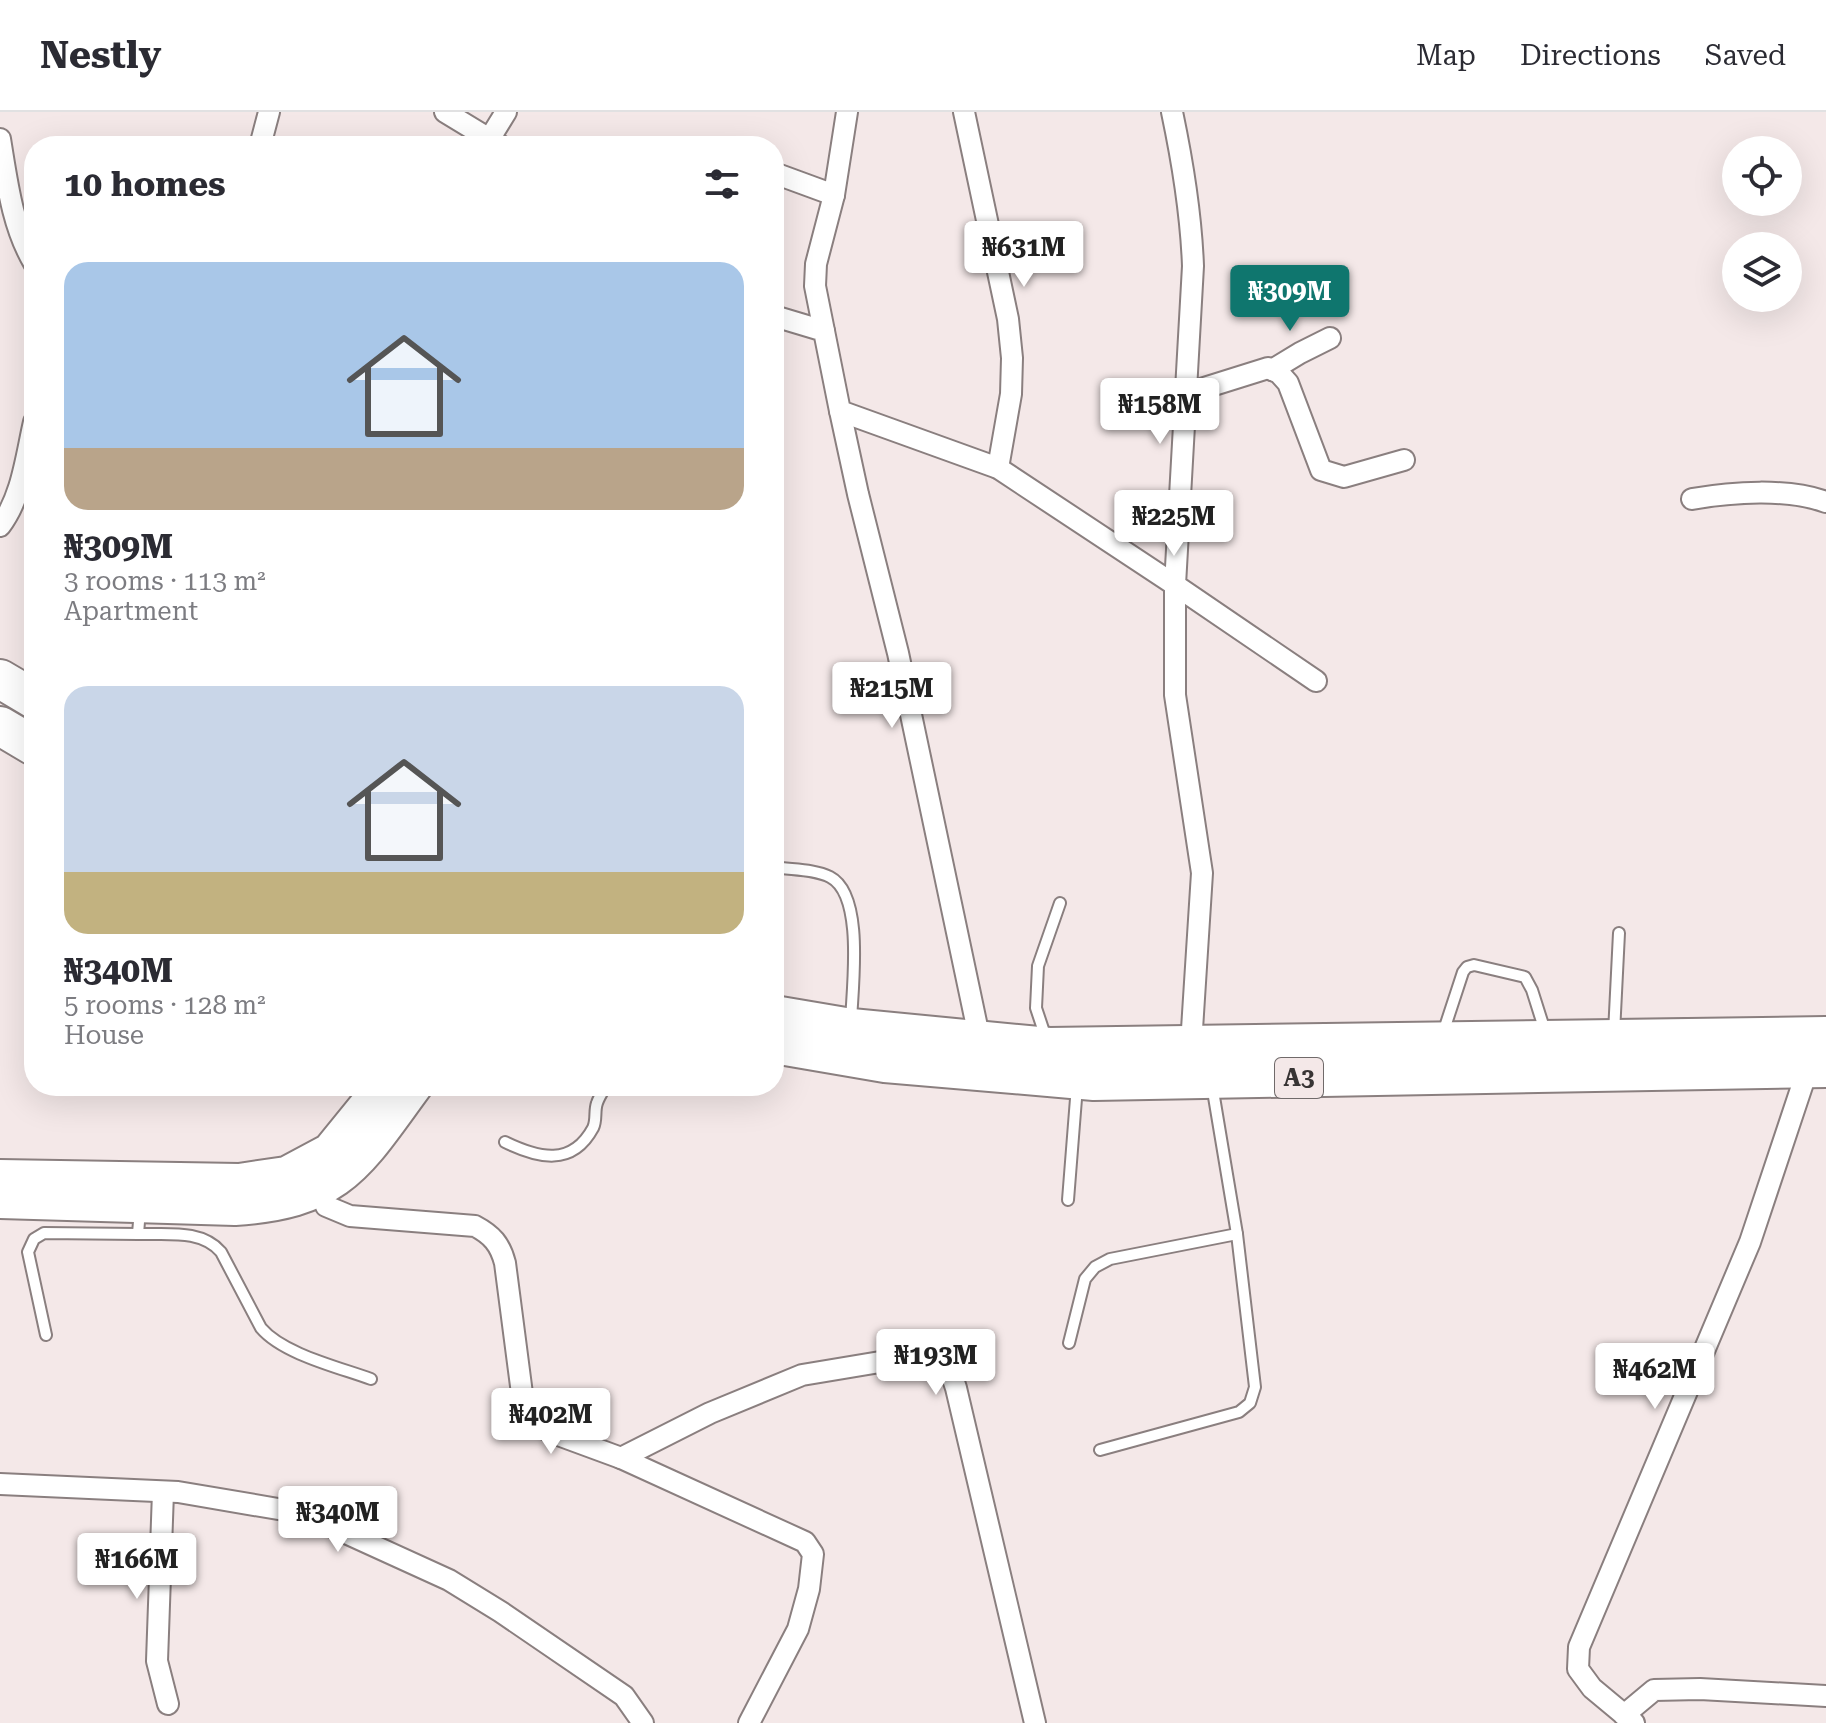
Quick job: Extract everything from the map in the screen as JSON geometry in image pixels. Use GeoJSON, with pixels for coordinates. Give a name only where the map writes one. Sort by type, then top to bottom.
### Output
{"type":"FeatureCollection","features":[{"type":"Feature","properties":{"kind":"highway"},"geometry":{"type":"LineString","coordinates":[[0,679],[24,693]]}},
{"type":"Feature","properties":{"kind":"highway"},"geometry":{"type":"LineString","coordinates":[[0,726],[24,740]]}},
{"type":"Feature","properties":{"kind":"highway","name":"A3"},"geometry":{"type":"LineString","coordinates":[[784,1017],[851,1028],[1049,1047],[1441,1040],[1547,1056],[1614,1039],[1820,1057]]}},
{"type":"Feature","properties":{"kind":"highway","name":"A3"},"geometry":{"type":"LineString","coordinates":[[784,1046],[885,1063],[1077,1080],[1211,1079],[1547,1056],[1820,1057]]}},
{"type":"Feature","properties":{"kind":"main road"},"geometry":{"type":"LineString","coordinates":[[0,1176],[239,1180],[286,1173],[329,1150],[373,1096]]}},
{"type":"Feature","properties":{"kind":"main road"},"geometry":{"type":"LineString","coordinates":[[0,1202],[139,1221],[269,1206],[321,1191],[341,1178],[365,1155],[409,1096]]}},
{"type":"Feature","properties":{"kind":"street"},"geometry":{"type":"LineString","coordinates":[[263,136],[269,112]]}},
{"type":"Feature","properties":{"kind":"street"},"geometry":{"type":"LineString","coordinates":[[445,112],[485,136]]}},
{"type":"Feature","properties":{"kind":"street"},"geometry":{"type":"LineString","coordinates":[[497,136],[506,112]]}},
{"type":"Feature","properties":{"kind":"street"},"geometry":{"type":"LineString","coordinates":[[847,112],[834,195],[816,264],[815,286],[858,494],[898,653],[980,1041]]}},
{"type":"Feature","properties":{"kind":"street"},"geometry":{"type":"LineString","coordinates":[[964,112],[1008,319],[1012,358],[1011,394],[998,468]]}},
{"type":"Feature","properties":{"kind":"street"},"geometry":{"type":"LineString","coordinates":[[1172,112],[1185,174],[1193,266],[1175,585],[1175,695],[1202,873],[1191,1045]]}},
{"type":"Feature","properties":{"kind":"street"},"geometry":{"type":"LineString","coordinates":[[0,139],[14,212],[24,244]]}},
{"type":"Feature","properties":{"kind":"street"},"geometry":{"type":"LineString","coordinates":[[784,177],[834,195]]}},
{"type":"Feature","properties":{"kind":"street"},"geometry":{"type":"LineString","coordinates":[[784,319],[824,331]]}},
{"type":"Feature","properties":{"kind":"street"},"geometry":{"type":"LineString","coordinates":[[1272,370],[1330,338]]}},
{"type":"Feature","properties":{"kind":"street"},"geometry":{"type":"LineString","coordinates":[[1185,394],[1268,368],[1279,373],[1288,383],[1321,470],[1332,476],[1344,477],[1404,460]]}},
{"type":"Feature","properties":{"kind":"street"},"geometry":{"type":"LineString","coordinates":[[840,411],[998,468],[1316,681]]}},
{"type":"Feature","properties":{"kind":"street"},"geometry":{"type":"LineString","coordinates":[[0,526],[11,510],[24,465]]}},
{"type":"Feature","properties":{"kind":"street"},"geometry":{"type":"LineString","coordinates":[[1692,499],[1723,493],[1763,493],[1826,502]]}},
{"type":"Feature","properties":{"kind":"street"},"geometry":{"type":"LineString","coordinates":[[1820,1057],[1750,1242],[1579,1647],[1578,1669],[1592,1688],[1629,1719],[1654,1690],[1700,1689],[1826,1696]]}},
{"type":"Feature","properties":{"kind":"street"},"geometry":{"type":"LineString","coordinates":[[321,1191],[326,1206],[350,1216],[475,1226],[490,1234],[501,1248],[505,1263],[524,1409],[531,1422],[621,1458],[805,1542],[813,1554],[805,1611],[749,1723]]}},
{"type":"Feature","properties":{"kind":"street"},"geometry":{"type":"LineString","coordinates":[[621,1458],[710,1413],[802,1375],[922,1355],[941,1357],[949,1367],[956,1388],[1035,1723]]}},
{"type":"Feature","properties":{"kind":"street"},"geometry":{"type":"LineString","coordinates":[[0,1484],[178,1492],[284,1510],[326,1524],[449,1580],[624,1696],[643,1723]]}},
{"type":"Feature","properties":{"kind":"street"},"geometry":{"type":"LineString","coordinates":[[163,1492],[157,1661],[168,1704]]}},
{"type":"Feature","properties":{"kind":"lane"},"geometry":{"type":"LineString","coordinates":[[784,869],[833,879],[843,891],[854,925],[851,1028]]}},
{"type":"Feature","properties":{"kind":"lane"},"geometry":{"type":"LineString","coordinates":[[1049,1047],[1036,1008],[1038,966],[1060,903]]}},
{"type":"Feature","properties":{"kind":"lane"},"geometry":{"type":"LineString","coordinates":[[1614,1039],[1619,933]]}},
{"type":"Feature","properties":{"kind":"lane"},"geometry":{"type":"LineString","coordinates":[[1441,1040],[1463,972],[1474,965],[1525,977],[1529,982],[1547,1056]]}},
{"type":"Feature","properties":{"kind":"lane"},"geometry":{"type":"LineString","coordinates":[[1100,1450],[1239,1412],[1250,1403],[1255,1387],[1237,1234],[1211,1079]]}},
{"type":"Feature","properties":{"kind":"lane"},"geometry":{"type":"LineString","coordinates":[[1068,1200],[1077,1080]]}},
{"type":"Feature","properties":{"kind":"lane"},"geometry":{"type":"LineString","coordinates":[[505,1142],[531,1155],[556,1157],[580,1145],[594,1125],[596,1104],[600,1096]]}},
{"type":"Feature","properties":{"kind":"lane"},"geometry":{"type":"LineString","coordinates":[[46,1335],[28,1252],[34,1239],[44,1233],[139,1221],[201,1236],[212,1242],[221,1252],[268,1336],[281,1345],[371,1379]]}},
{"type":"Feature","properties":{"kind":"lane"},"geometry":{"type":"LineString","coordinates":[[1069,1343],[1085,1279],[1095,1267],[1110,1259],[1237,1234]]}}]}
